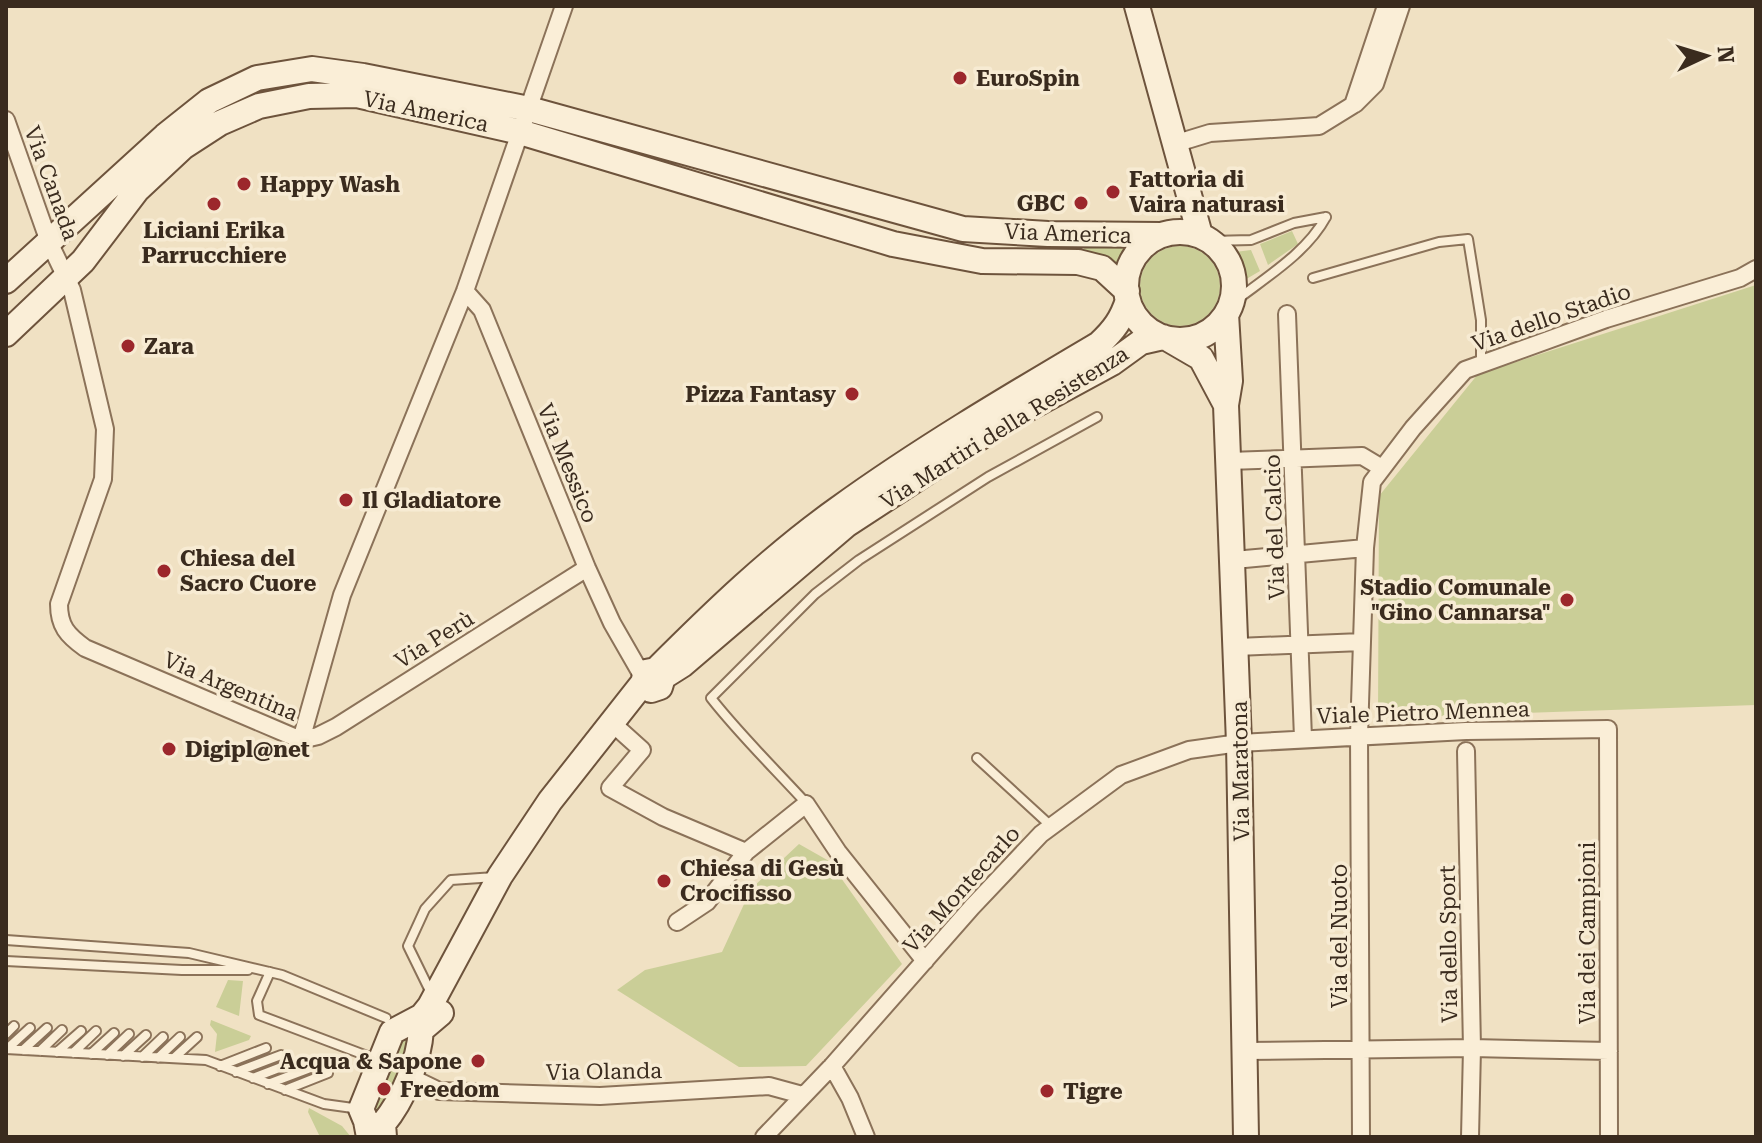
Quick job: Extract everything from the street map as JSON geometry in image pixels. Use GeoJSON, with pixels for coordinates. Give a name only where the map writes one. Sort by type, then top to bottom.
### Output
{"type":"FeatureCollection","features":[{"type":"Feature","properties":{"kind":"street"},"geometry":{"type":"LineString","coordinates":[[524,120],[564,6]]}},
{"type":"Feature","properties":{"kind":"street"},"geometry":{"type":"LineString","coordinates":[[1137,6],[1181,173],[1205,238]]}},
{"type":"Feature","properties":{"kind":"street"},"geometry":{"type":"LineString","coordinates":[[1353,105],[1386,6]]}},
{"type":"Feature","properties":{"kind":"street"},"geometry":{"type":"LineString","coordinates":[[1174,144],[1210,133],[1319,126],[1353,105],[1375,84],[1401,6]]}},
{"type":"Feature","properties":{"kind":"street","name":"Via America"},"geometry":{"type":"LineString","coordinates":[[6,334],[58,260],[165,136],[209,101],[257,78],[312,69],[363,76],[524,120],[963,229],[1048,234],[1164,234]]}},
{"type":"Feature","properties":{"kind":"street","name":"Via America"},"geometry":{"type":"LineString","coordinates":[[6,281],[58,260],[83,261],[137,190],[183,147],[220,123],[259,106],[309,96],[357,95],[524,120],[893,244],[982,261],[1078,262],[1102,268],[1128,295]]}},
{"type":"Feature","properties":{"kind":"street","name":"Via Canada"},"geometry":{"type":"LineString","coordinates":[[6,120],[58,260]]}},
{"type":"Feature","properties":{"kind":"street","name":"Via Argentina"},"geometry":{"type":"LineString","coordinates":[[58,260],[102,411],[105,453],[103,479],[59,604],[59,622],[69,636],[85,648],[301,740],[342,595],[465,291],[524,120]]}},
{"type":"Feature","properties":{"kind":"street"},"geometry":{"type":"LineString","coordinates":[[1164,234],[1179,205],[1181,173]]}},
{"type":"Feature","properties":{"kind":"street"},"geometry":{"type":"LineString","coordinates":[[921,249],[928,219]]}},
{"type":"Feature","properties":{"kind":"street"},"geometry":{"type":"LineString","coordinates":[[1164,234],[1184,232],[1205,238],[1224,255],[1231,270],[1233,290],[1228,309]]}},
{"type":"Feature","properties":{"kind":"street","name":"Via Martiri della Resistenza"},"geometry":{"type":"LineString","coordinates":[[405,1023],[441,1013],[490,911],[556,804],[651,679],[762,569],[837,509],[998,404],[1099,344],[1122,318],[1128,295],[1128,274],[1135,256],[1149,242],[1164,234]]}},
{"type":"Feature","properties":{"kind":"street","name":"Via dello Stadio"},"geometry":{"type":"LineString","coordinates":[[1359,735],[1365,548],[1372,482],[1413,428],[1465,370],[1606,319],[1740,278],[1756,269]]}},
{"type":"Feature","properties":{"kind":"street","name":"Via Messico"},"geometry":{"type":"LineString","coordinates":[[465,291],[482,310],[612,623],[651,679]]}},
{"type":"Feature","properties":{"kind":"street","name":"Via Martiri della Resistenza"},"geometry":{"type":"LineString","coordinates":[[1128,295],[1136,317],[1148,329],[1163,337]]}},
{"type":"Feature","properties":{"kind":"street","name":"Via Martiri della Resistenza"},"geometry":{"type":"LineString","coordinates":[[651,679],[682,665],[846,525],[1005,421],[1112,363],[1141,342],[1163,337],[1194,338],[1211,330],[1228,309]]}},
{"type":"Feature","properties":{"kind":"street","name":"Via Maratona"},"geometry":{"type":"LineString","coordinates":[[1228,309],[1230,381],[1226,405],[1237,647],[1246,1137]]}},
{"type":"Feature","properties":{"kind":"street","name":"Via del Calcio"},"geometry":{"type":"LineString","coordinates":[[1287,314],[1303,738]]}},
{"type":"Feature","properties":{"kind":"street","name":"Via Maratona"},"geometry":{"type":"LineString","coordinates":[[1163,337],[1188,348],[1201,358],[1226,405]]}},
{"type":"Feature","properties":{"kind":"street"},"geometry":{"type":"LineString","coordinates":[[1229,461],[1362,456],[1382,468]]}},
{"type":"Feature","properties":{"kind":"street"},"geometry":{"type":"LineString","coordinates":[[1234,560],[1365,548]]}},
{"type":"Feature","properties":{"kind":"street","name":"Via Perù"},"geometry":{"type":"LineString","coordinates":[[301,740],[336,727],[587,568]]}},
{"type":"Feature","properties":{"kind":"street"},"geometry":{"type":"LineString","coordinates":[[1237,647],[1362,642]]}},
{"type":"Feature","properties":{"kind":"street"},"geometry":{"type":"LineString","coordinates":[[615,727],[642,750],[610,788],[663,817],[746,852]]}},
{"type":"Feature","properties":{"kind":"street","name":"Via Martiri della Resistenza"},"geometry":{"type":"LineString","coordinates":[[373,1126],[392,1032],[422,1016],[500,876],[550,801],[615,727]]}},
{"type":"Feature","properties":{"kind":"street","name":"Viale Pietro Mennea"},"geometry":{"type":"LineString","coordinates":[[1239,743],[1359,735],[1608,729]]}},
{"type":"Feature","properties":{"kind":"street","name":"Via dei Campioni"},"geometry":{"type":"LineString","coordinates":[[1608,729],[1609,1137]]}},
{"type":"Feature","properties":{"kind":"street","name":"Via del Nuoto"},"geometry":{"type":"LineString","coordinates":[[1359,735],[1361,1137]]}},
{"type":"Feature","properties":{"kind":"street","name":"Via Montecarlo"},"geometry":{"type":"LineString","coordinates":[[770,1135],[802,1095],[832,1066],[1031,844],[1051,826],[1121,775],[1189,750],[1239,743]]}},
{"type":"Feature","properties":{"kind":"street","name":"Via dello Sport"},"geometry":{"type":"LineString","coordinates":[[1466,751],[1472,1048],[1470,1137]]}},
{"type":"Feature","properties":{"kind":"street"},"geometry":{"type":"LineString","coordinates":[[677,922],[707,902],[746,852],[806,804],[838,852],[925,961]]}},
{"type":"Feature","properties":{"kind":"street","name":"Via Martiri della Resistenza"},"geometry":{"type":"LineString","coordinates":[[373,1126],[393,1112],[420,1045],[405,1023]]}},
{"type":"Feature","properties":{"kind":"street"},"geometry":{"type":"LineString","coordinates":[[1244,1051],[1472,1048],[1609,1051]]}},
{"type":"Feature","properties":{"kind":"street"},"geometry":{"type":"LineString","coordinates":[[832,1066],[850,1098],[866,1137]]}},
{"type":"Feature","properties":{"kind":"street","name":"Via Olanda"},"geometry":{"type":"LineString","coordinates":[[408,1076],[439,1091],[600,1096],[769,1086],[802,1095]]}},
{"type":"Feature","properties":{"kind":"lane"},"geometry":{"type":"LineString","coordinates":[[1205,238],[1251,240],[1294,223],[1326,217],[1320,228],[1293,255],[1228,309]]}},
{"type":"Feature","properties":{"kind":"lane"},"geometry":{"type":"LineString","coordinates":[[1313,278],[1439,242],[1468,239],[1481,320],[1481,364]]}},
{"type":"Feature","properties":{"kind":"lane"},"geometry":{"type":"LineString","coordinates":[[806,804],[764,755],[733,727],[711,698],[815,594],[859,560],[988,477],[1097,417]]}},
{"type":"Feature","properties":{"kind":"lane"},"geometry":{"type":"LineString","coordinates":[[977,758],[1051,826]]}},
{"type":"Feature","properties":{"kind":"lane"},"geometry":{"type":"LineString","coordinates":[[434,999],[408,946],[425,909],[451,880],[500,876]]}},
{"type":"Feature","properties":{"kind":"lane"},"geometry":{"type":"LineString","coordinates":[[6,940],[189,953],[268,971],[405,1023]]}},
{"type":"Feature","properties":{"kind":"lane"},"geometry":{"type":"LineString","coordinates":[[6,961],[268,971]]}},
{"type":"Feature","properties":{"kind":"lane"},"geometry":{"type":"LineString","coordinates":[[268,971],[257,1001],[259,1015],[370,1057]]}},
{"type":"Feature","properties":{"kind":"lane"},"geometry":{"type":"LineString","coordinates":[[6,1034],[14,1026]]}},
{"type":"Feature","properties":{"kind":"lane"},"geometry":{"type":"LineString","coordinates":[[6,1049],[30,1028]]}},
{"type":"Feature","properties":{"kind":"lane"},"geometry":{"type":"LineString","coordinates":[[23,1050],[47,1028]]}},
{"type":"Feature","properties":{"kind":"lane"},"geometry":{"type":"LineString","coordinates":[[40,1051],[62,1030]]}},
{"type":"Feature","properties":{"kind":"lane"},"geometry":{"type":"LineString","coordinates":[[57,1052],[81,1031]]}},
{"type":"Feature","properties":{"kind":"lane"},"geometry":{"type":"LineString","coordinates":[[73,1053],[96,1031]]}},
{"type":"Feature","properties":{"kind":"lane"},"geometry":{"type":"LineString","coordinates":[[91,1054],[114,1033]]}},
{"type":"Feature","properties":{"kind":"lane"},"geometry":{"type":"LineString","coordinates":[[107,1055],[129,1034]]}},
{"type":"Feature","properties":{"kind":"lane"},"geometry":{"type":"LineString","coordinates":[[123,1056],[146,1035]]}},
{"type":"Feature","properties":{"kind":"lane"},"geometry":{"type":"LineString","coordinates":[[142,1057],[163,1037]]}},
{"type":"Feature","properties":{"kind":"lane"},"geometry":{"type":"LineString","coordinates":[[158,1058],[180,1037]]}},
{"type":"Feature","properties":{"kind":"lane"},"geometry":{"type":"LineString","coordinates":[[174,1058],[197,1037]]}},
{"type":"Feature","properties":{"kind":"lane"},"geometry":{"type":"LineString","coordinates":[[220,1066],[266,1048]]}},
{"type":"Feature","properties":{"kind":"lane"},"geometry":{"type":"LineString","coordinates":[[6,1049],[206,1060],[324,1104],[373,1126]]}},
{"type":"Feature","properties":{"kind":"lane"},"geometry":{"type":"LineString","coordinates":[[235,1073],[281,1055]]}},
{"type":"Feature","properties":{"kind":"lane"},"geometry":{"type":"LineString","coordinates":[[252,1078],[292,1063]]}},
{"type":"Feature","properties":{"kind":"lane"},"geometry":{"type":"LineString","coordinates":[[268,1084],[313,1067]]}},
{"type":"Feature","properties":{"kind":"lane"},"geometry":{"type":"LineString","coordinates":[[284,1090],[328,1073]]}},
{"type":"Feature","properties":{"kind":"green space"},"geometry":{"type":"Polygon","coordinates":[[[1292,231],[1298,244],[1268,265],[1260,244],[1292,231]]]}},
{"type":"Feature","properties":{"kind":"green space"},"geometry":{"type":"Polygon","coordinates":[[[1128,246],[1117,269],[1084,255],[1084,247],[1128,246]]]}},
{"type":"Feature","properties":{"kind":"green space"},"geometry":{"type":"Polygon","coordinates":[[[1180,246],[1195,249],[1208,258],[1217,271],[1220,286],[1217,301],[1208,314],[1195,323],[1180,326],[1165,323],[1152,314],[1143,301],[1140,286],[1143,271],[1152,258],[1165,249],[1180,246]]]}},
{"type":"Feature","properties":{"kind":"green space"},"geometry":{"type":"Polygon","coordinates":[[[1251,250],[1260,271],[1243,281],[1235,252],[1251,250]]]}},
{"type":"Feature","properties":{"kind":"green space","name":"Stadio Comunale \"Gino Cannarsa\""},"geometry":{"type":"Polygon","coordinates":[[[1756,285],[1756,705],[1378,718],[1379,496],[1478,374],[1756,285]]]}},
{"type":"Feature","properties":{"kind":"green space"},"geometry":{"type":"Polygon","coordinates":[[[799,844],[829,861],[902,964],[806,1066],[739,1067],[617,990],[645,970],[722,952],[751,889],[799,844]]]}},
{"type":"Feature","properties":{"kind":"green space"},"geometry":{"type":"Polygon","coordinates":[[[228,980],[243,981],[239,1016],[216,1007],[228,980]]]}},
{"type":"Feature","properties":{"kind":"green space"},"geometry":{"type":"Polygon","coordinates":[[[211,1020],[251,1036],[249,1040],[215,1052],[217,1034],[210,1025],[211,1020]]]}},
{"type":"Feature","properties":{"kind":"green space"},"geometry":{"type":"Polygon","coordinates":[[[407,1037],[406,1054],[399,1074],[382,1112],[376,1113],[371,1110],[395,1038],[407,1037]]]}},
{"type":"Feature","properties":{"kind":"green space"},"geometry":{"type":"Polygon","coordinates":[[[309,1108],[342,1126],[351,1137],[320,1137],[309,1108]]]}},
{"type":"Feature","properties":{"kind":"place","name":"EuroSpin"},"geometry":{"type":"Point","coordinates":[960,78]}},
{"type":"Feature","properties":{"kind":"place","name":"Happy Wash"},"geometry":{"type":"Point","coordinates":[244,184]}},
{"type":"Feature","properties":{"kind":"place","name":"Fattoria di Vaira naturasi"},"geometry":{"type":"Point","coordinates":[1113,192]}},
{"type":"Feature","properties":{"kind":"place","name":"GBC"},"geometry":{"type":"Point","coordinates":[1081,203]}},
{"type":"Feature","properties":{"kind":"place","name":"Liciani Erika Parrucchiere"},"geometry":{"type":"Point","coordinates":[214,204]}},
{"type":"Feature","properties":{"kind":"place","name":"Zara"},"geometry":{"type":"Point","coordinates":[128,346]}},
{"type":"Feature","properties":{"kind":"place","name":"Pizza Fantasy"},"geometry":{"type":"Point","coordinates":[852,394]}},
{"type":"Feature","properties":{"kind":"place","name":"Il Gladiatore"},"geometry":{"type":"Point","coordinates":[346,500]}},
{"type":"Feature","properties":{"kind":"place","name":"Chiesa del Sacro Cuore"},"geometry":{"type":"Point","coordinates":[164,571]}},
{"type":"Feature","properties":{"kind":"place","name":"Stadio Comunale \"Gino Cannarsa\""},"geometry":{"type":"Point","coordinates":[1567,600]}},
{"type":"Feature","properties":{"kind":"place","name":"Digipl@net"},"geometry":{"type":"Point","coordinates":[169,749]}},
{"type":"Feature","properties":{"kind":"place","name":"Chiesa di Gesù Crocifisso"},"geometry":{"type":"Point","coordinates":[664,881]}},
{"type":"Feature","properties":{"kind":"place","name":"Acqua & Sapone"},"geometry":{"type":"Point","coordinates":[478,1061]}},
{"type":"Feature","properties":{"kind":"place","name":"Freedom"},"geometry":{"type":"Point","coordinates":[384,1089]}},
{"type":"Feature","properties":{"kind":"place","name":"Tigre"},"geometry":{"type":"Point","coordinates":[1047,1091]}}]}
